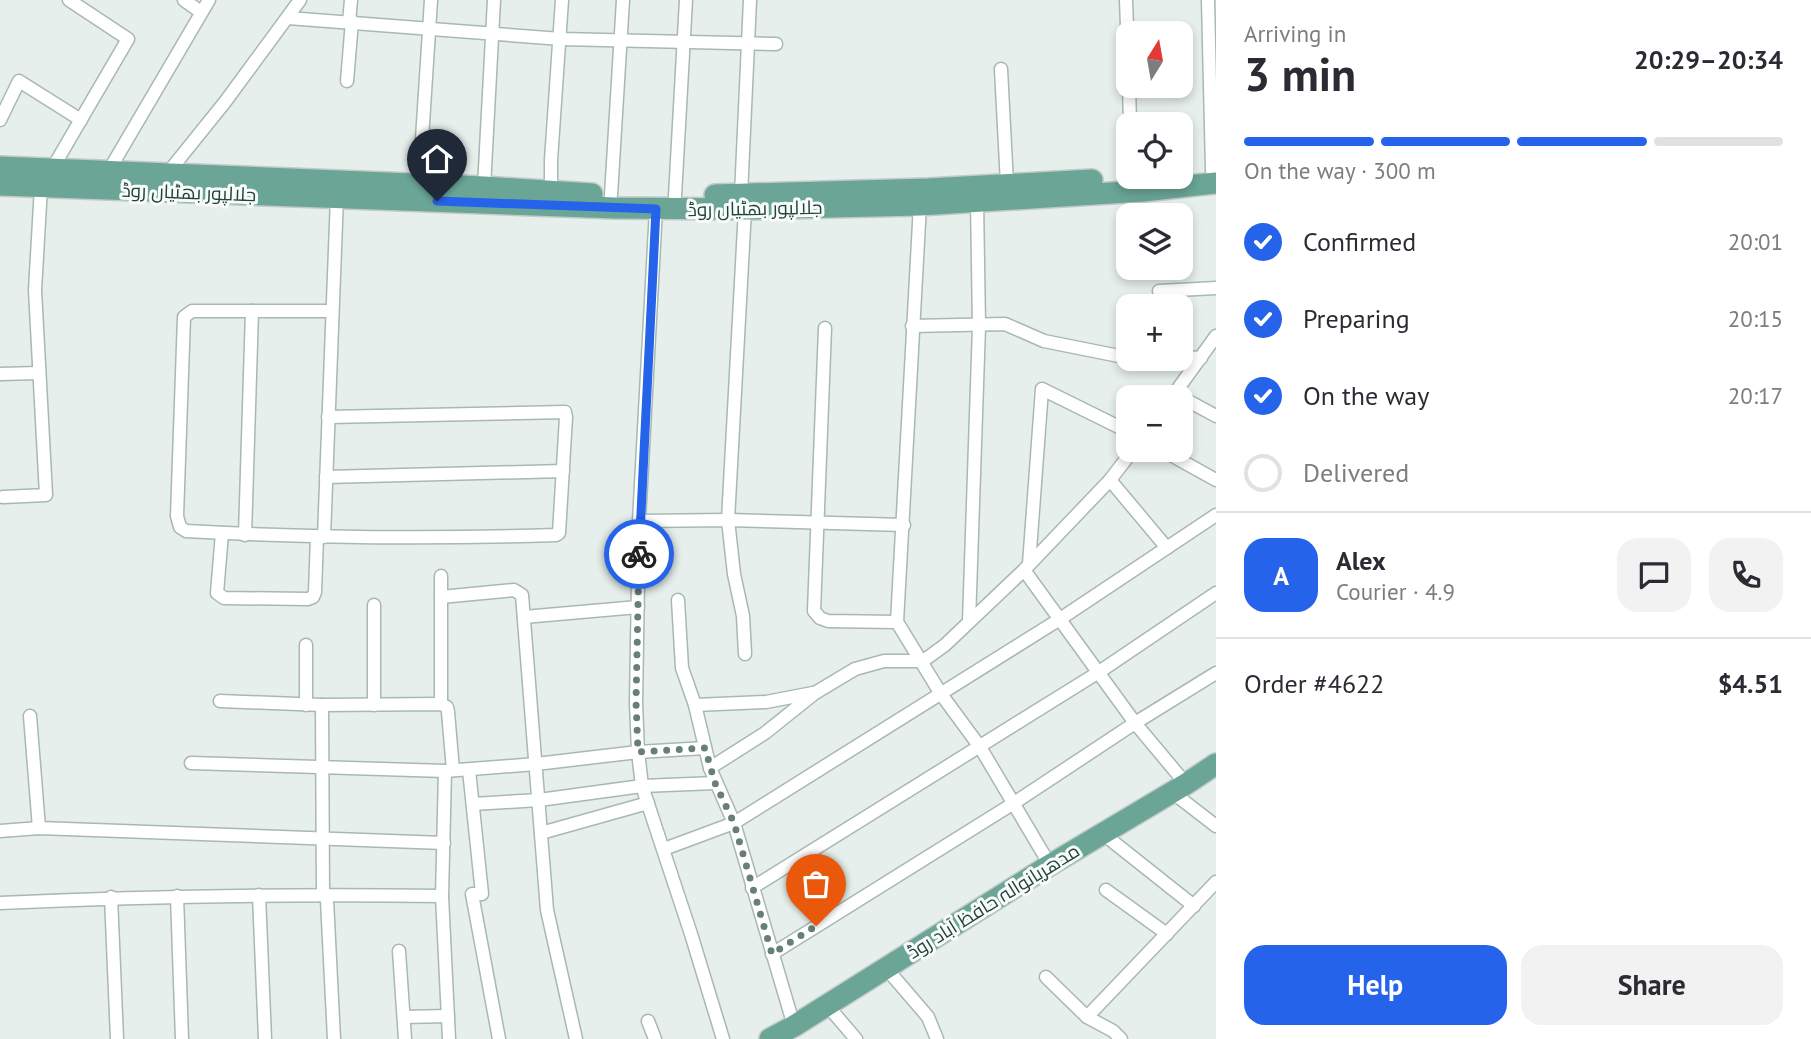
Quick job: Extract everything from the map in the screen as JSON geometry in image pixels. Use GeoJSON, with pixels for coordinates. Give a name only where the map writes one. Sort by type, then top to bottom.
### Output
{"type":"FeatureCollection","features":[{"type":"Feature","properties":{"kind":"main road","name":"جلالپور بھٹیاں روڈ"},"geometry":{"type":"LineString","coordinates":[[0,167],[47,178],[337,197],[656,209],[1116,178]]}},
{"type":"Feature","properties":{"kind":"main road","name":"جلالپور بھٹیاں روڈ"},"geometry":{"type":"LineString","coordinates":[[0,186],[108,172],[675,196],[743,202],[920,205],[1143,191],[1215,175]]}},
{"type":"Feature","properties":{"kind":"main road"},"geometry":{"type":"LineString","coordinates":[[1193,174],[1215,175]]}},
{"type":"Feature","properties":{"kind":"main road","name":"مدھریانوالہ حافظ آباد روڈ"},"geometry":{"type":"LineString","coordinates":[[770,1039],[1216,764]]}},
{"type":"Feature","properties":{"kind":"street"},"geometry":{"type":"LineString","coordinates":[[4,497],[46,495],[35,290],[47,178],[128,39],[69,0]]}},
{"type":"Feature","properties":{"kind":"street"},"geometry":{"type":"LineString","coordinates":[[184,0],[201,12]]}},
{"type":"Feature","properties":{"kind":"street"},"geometry":{"type":"LineString","coordinates":[[108,172],[209,0]]}},
{"type":"Feature","properties":{"kind":"street"},"geometry":{"type":"LineString","coordinates":[[167,174],[300,0]]}},
{"type":"Feature","properties":{"kind":"street"},"geometry":{"type":"LineString","coordinates":[[347,81],[351,0]]}},
{"type":"Feature","properties":{"kind":"street"},"geometry":{"type":"LineString","coordinates":[[419,185],[431,0]]}},
{"type":"Feature","properties":{"kind":"street"},"geometry":{"type":"LineString","coordinates":[[484,187],[494,0]]}},
{"type":"Feature","properties":{"kind":"street"},"geometry":{"type":"LineString","coordinates":[[551,191],[562,0]]}},
{"type":"Feature","properties":{"kind":"street"},"geometry":{"type":"LineString","coordinates":[[611,195],[622,0]]}},
{"type":"Feature","properties":{"kind":"street"},"geometry":{"type":"LineString","coordinates":[[675,196],[686,0]]}},
{"type":"Feature","properties":{"kind":"street"},"geometry":{"type":"LineString","coordinates":[[745,654],[743,616],[734,573],[728,520],[750,0]]}},
{"type":"Feature","properties":{"kind":"street"},"geometry":{"type":"LineString","coordinates":[[1126,0],[1127,21]]}},
{"type":"Feature","properties":{"kind":"street"},"geometry":{"type":"LineString","coordinates":[[1208,0],[1215,175]]}},
{"type":"Feature","properties":{"kind":"street"},"geometry":{"type":"LineString","coordinates":[[288,18],[561,39],[776,44]]}},
{"type":"Feature","properties":{"kind":"street"},"geometry":{"type":"LineString","coordinates":[[1002,69],[1007,184]]}},
{"type":"Feature","properties":{"kind":"street"},"geometry":{"type":"LineString","coordinates":[[0,120],[19,81],[81,120]]}},
{"type":"Feature","properties":{"kind":"street"},"geometry":{"type":"LineString","coordinates":[[222,533],[217,593],[223,598],[313,597],[326,477],[337,197]]}},
{"type":"Feature","properties":{"kind":"street"},"geometry":{"type":"LineString","coordinates":[[969,622],[979,326],[977,201]]}},
{"type":"Feature","properties":{"kind":"street"},"geometry":{"type":"LineString","coordinates":[[920,205],[897,622],[941,694],[980,747],[1050,865]]}},
{"type":"Feature","properties":{"kind":"street"},"geometry":{"type":"LineString","coordinates":[[656,209],[639,522],[636,702],[638,752],[642,786],[723,1039]]}},
{"type":"Feature","properties":{"kind":"street"},"geometry":{"type":"LineString","coordinates":[[1159,291],[1216,288]]}},
{"type":"Feature","properties":{"kind":"street"},"geometry":{"type":"LineString","coordinates":[[245,535],[252,310]]}},
{"type":"Feature","properties":{"kind":"street"},"geometry":{"type":"LineString","coordinates":[[328,417],[565,412],[560,528],[556,535],[457,538],[245,535],[186,531],[180,527],[177,516],[184,317],[192,311],[332,311]]}},
{"type":"Feature","properties":{"kind":"street"},"geometry":{"type":"LineString","coordinates":[[912,326],[1005,324],[1044,341],[1116,355]]}},
{"type":"Feature","properties":{"kind":"street"},"geometry":{"type":"LineString","coordinates":[[824,328],[814,611],[820,618],[828,621],[897,622]]}},
{"type":"Feature","properties":{"kind":"street"},"geometry":{"type":"LineString","coordinates":[[1184,385],[1216,336]]}},
{"type":"Feature","properties":{"kind":"street"},"geometry":{"type":"LineString","coordinates":[[1193,356],[1216,360]]}},
{"type":"Feature","properties":{"kind":"street"},"geometry":{"type":"LineString","coordinates":[[0,374],[39,373]]}},
{"type":"Feature","properties":{"kind":"street"},"geometry":{"type":"LineString","coordinates":[[1116,426],[1042,389],[1027,567],[1060,619],[1179,788],[1216,826]]}},
{"type":"Feature","properties":{"kind":"street"},"geometry":{"type":"LineString","coordinates":[[1193,404],[1216,416]]}},
{"type":"Feature","properties":{"kind":"street"},"geometry":{"type":"LineString","coordinates":[[710,768],[765,733],[814,693],[855,668],[884,661],[923,661],[945,645],[1027,567],[1124,462]]}},
{"type":"Feature","properties":{"kind":"street"},"geometry":{"type":"LineString","coordinates":[[1184,462],[1216,480]]}},
{"type":"Feature","properties":{"kind":"street"},"geometry":{"type":"LineString","coordinates":[[326,477],[563,471]]}},
{"type":"Feature","properties":{"kind":"street"},"geometry":{"type":"LineString","coordinates":[[1110,480],[1167,548]]}},
{"type":"Feature","properties":{"kind":"street"},"geometry":{"type":"LineString","coordinates":[[664,849],[734,823],[1060,619],[1216,515]]}},
{"type":"Feature","properties":{"kind":"street"},"geometry":{"type":"LineString","coordinates":[[639,522],[728,520],[904,525]]}},
{"type":"Feature","properties":{"kind":"street"},"geometry":{"type":"LineString","coordinates":[[441,576],[441,704]]}},
{"type":"Feature","properties":{"kind":"street"},"geometry":{"type":"LineString","coordinates":[[441,597],[514,590],[522,595],[547,909],[576,1039]]}},
{"type":"Feature","properties":{"kind":"street"},"geometry":{"type":"LineString","coordinates":[[752,888],[1099,672],[1216,593]]}},
{"type":"Feature","properties":{"kind":"street"},"geometry":{"type":"LineString","coordinates":[[678,600],[682,668],[695,705],[715,783],[734,823],[794,1026]]}},
{"type":"Feature","properties":{"kind":"street"},"geometry":{"type":"LineString","coordinates":[[374,605],[374,705]]}},
{"type":"Feature","properties":{"kind":"street"},"geometry":{"type":"LineString","coordinates":[[524,617],[638,607]]}},
{"type":"Feature","properties":{"kind":"street"},"geometry":{"type":"LineString","coordinates":[[306,645],[306,705]]}},
{"type":"Feature","properties":{"kind":"street"},"geometry":{"type":"LineString","coordinates":[[772,954],[1216,673]]}},
{"type":"Feature","properties":{"kind":"street"},"geometry":{"type":"LineString","coordinates":[[695,705],[766,702],[814,693]]}},
{"type":"Feature","properties":{"kind":"street"},"geometry":{"type":"LineString","coordinates":[[220,701],[306,705],[441,704],[447,707],[449,771],[442,896],[449,1039]]}},
{"type":"Feature","properties":{"kind":"street"},"geometry":{"type":"LineString","coordinates":[[322,705],[323,894],[327,900],[334,1039]]}},
{"type":"Feature","properties":{"kind":"street"},"geometry":{"type":"LineString","coordinates":[[30,716],[39,828]]}},
{"type":"Feature","properties":{"kind":"street"},"geometry":{"type":"LineString","coordinates":[[191,763],[449,771],[705,748]]}},
{"type":"Feature","properties":{"kind":"street"},"geometry":{"type":"LineString","coordinates":[[469,769],[482,894],[472,894],[499,1039]]}},
{"type":"Feature","properties":{"kind":"street"},"geometry":{"type":"LineString","coordinates":[[473,804],[539,800],[642,786],[715,783]]}},
{"type":"Feature","properties":{"kind":"street"},"geometry":{"type":"LineString","coordinates":[[541,833],[648,803]]}},
{"type":"Feature","properties":{"kind":"street"},"geometry":{"type":"LineString","coordinates":[[0,831],[39,828],[444,843]]}},
{"type":"Feature","properties":{"kind":"street"},"geometry":{"type":"LineString","coordinates":[[1102,833],[1194,906]]}},
{"type":"Feature","properties":{"kind":"street"},"geometry":{"type":"LineString","coordinates":[[1087,1017],[1216,882]]}},
{"type":"Feature","properties":{"kind":"street"},"geometry":{"type":"LineString","coordinates":[[1106,890],[1167,934]]}},
{"type":"Feature","properties":{"kind":"street"},"geometry":{"type":"LineString","coordinates":[[0,903],[111,897],[323,894],[442,896]]}},
{"type":"Feature","properties":{"kind":"street"},"geometry":{"type":"LineString","coordinates":[[259,895],[265,1039]]}},
{"type":"Feature","properties":{"kind":"street"},"geometry":{"type":"LineString","coordinates":[[177,896],[182,1039]]}},
{"type":"Feature","properties":{"kind":"street"},"geometry":{"type":"LineString","coordinates":[[111,897],[117,1039]]}},
{"type":"Feature","properties":{"kind":"street"},"geometry":{"type":"LineString","coordinates":[[399,951],[405,1039]]}},
{"type":"Feature","properties":{"kind":"street"},"geometry":{"type":"LineString","coordinates":[[886,968],[928,1017],[937,1039]]}},
{"type":"Feature","properties":{"kind":"street"},"geometry":{"type":"LineString","coordinates":[[1046,977],[1087,1017],[1121,1039]]}},
{"type":"Feature","properties":{"kind":"street"},"geometry":{"type":"LineString","coordinates":[[827,1005],[856,1039]]}},
{"type":"Feature","properties":{"kind":"street"},"geometry":{"type":"LineString","coordinates":[[404,1017],[448,1016]]}},
{"type":"Feature","properties":{"kind":"street"},"geometry":{"type":"LineString","coordinates":[[648,1021],[655,1039]]}},
{"type":"Feature","properties":{"kind":"way so far"},"geometry":{"type":"LineString","coordinates":[[639,554],[636,702],[638,752],[705,748],[715,783],[734,823],[772,954],[816,926]]}},
{"type":"Feature","properties":{"kind":"route"},"geometry":{"type":"LineString","coordinates":[[437,201],[656,209],[639,554]]}}]}
